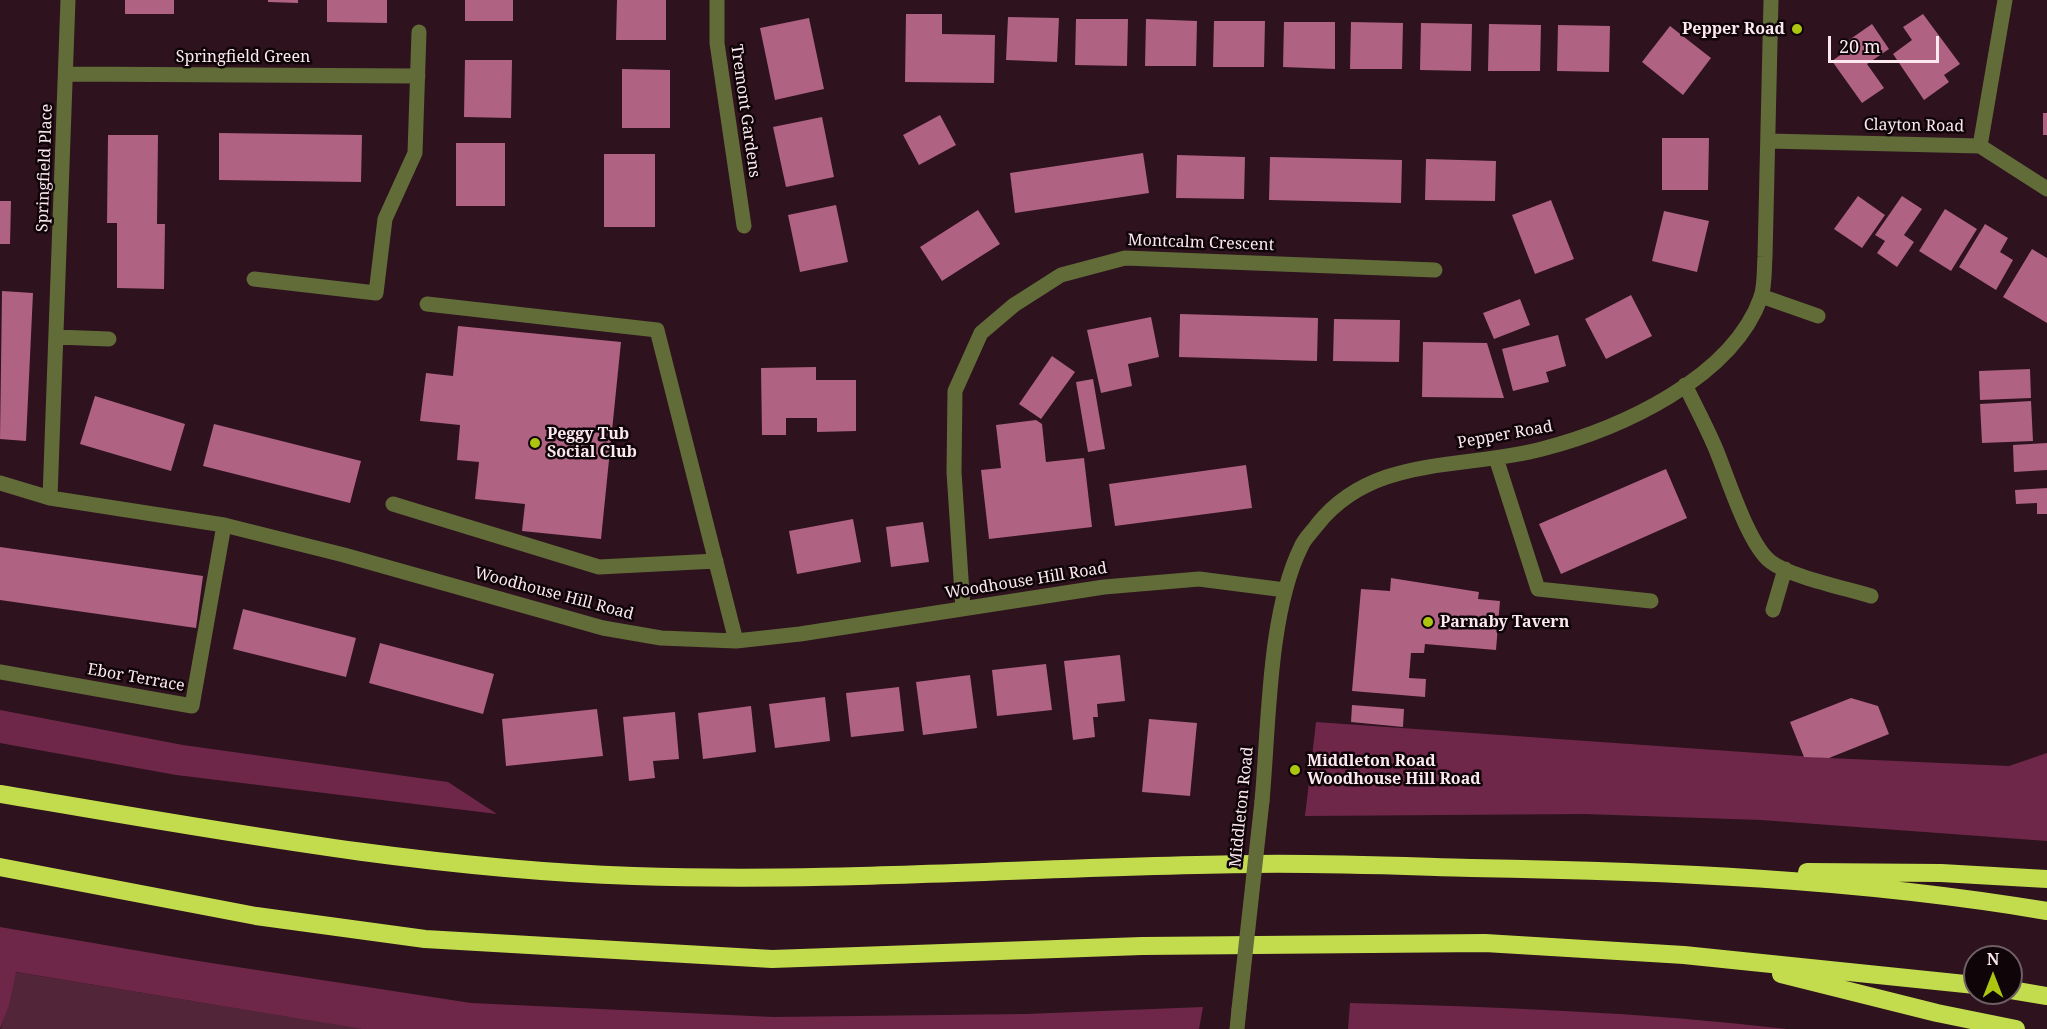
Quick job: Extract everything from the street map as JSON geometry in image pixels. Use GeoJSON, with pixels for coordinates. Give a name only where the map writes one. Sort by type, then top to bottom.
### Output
{"type":"FeatureCollection","features":[{"type":"Feature","properties":{"kind":"highway"},"geometry":{"type":"LineString","coordinates":[[0,794],[346,852],[490,869],[635,876],[774,878],[1256,864],[1941,873],[2047,879]]}},
{"type":"Feature","properties":{"kind":"highway"},"geometry":{"type":"LineString","coordinates":[[0,867],[256,915],[425,939],[772,959],[1142,946],[1461,943],[1718,959],[1963,984]]}},
{"type":"Feature","properties":{"kind":"highway"},"geometry":{"type":"LineString","coordinates":[[1613,870],[1786,880],[2047,910]]}},
{"type":"Feature","properties":{"kind":"highway"},"geometry":{"type":"LineString","coordinates":[[1718,959],[1937,1013],[2016,1029]]}},
{"type":"Feature","properties":{"kind":"highway"},"geometry":{"type":"LineString","coordinates":[[2023,992],[2047,996]]}},
{"type":"Feature","properties":{"kind":"street","name":"Springfield Place"},"geometry":{"type":"LineString","coordinates":[[50,498],[68,0]]}},
{"type":"Feature","properties":{"kind":"street","name":"Tremont Gardens"},"geometry":{"type":"LineString","coordinates":[[717,0],[717,43],[744,226]]}},
{"type":"Feature","properties":{"kind":"street","name":"Pepper Road"},"geometry":{"type":"LineString","coordinates":[[1285,590],[1301,545],[1333,505],[1374,480],[1435,465],[1541,450],[1596,432],[1648,410],[1685,385],[1705,371],[1742,333],[1761,296],[1765,257],[1771,0]]}},
{"type":"Feature","properties":{"kind":"street"},"geometry":{"type":"LineString","coordinates":[[1980,146],[2005,0]]}},
{"type":"Feature","properties":{"kind":"street"},"geometry":{"type":"LineString","coordinates":[[255,279],[376,293],[385,219],[415,153],[419,32]]}},
{"type":"Feature","properties":{"kind":"street","name":"Springfield Green"},"geometry":{"type":"LineString","coordinates":[[67,74],[418,76]]}},
{"type":"Feature","properties":{"kind":"street","name":"Clayton Road"},"geometry":{"type":"LineString","coordinates":[[1768,141],[1980,146],[2047,189]]}},
{"type":"Feature","properties":{"kind":"street","name":"Montcalm Crescent"},"geometry":{"type":"LineString","coordinates":[[963,609],[954,472],[955,391],[981,333],[1014,305],[1061,275],[1125,258],[1435,270]]}},
{"type":"Feature","properties":{"kind":"street"},"geometry":{"type":"LineString","coordinates":[[1761,296],[1818,316]]}},
{"type":"Feature","properties":{"kind":"street"},"geometry":{"type":"LineString","coordinates":[[427,304],[657,330],[736,641]]}},
{"type":"Feature","properties":{"kind":"street"},"geometry":{"type":"LineString","coordinates":[[56,337],[109,339]]}},
{"type":"Feature","properties":{"kind":"street"},"geometry":{"type":"LineString","coordinates":[[1685,385],[1759,548],[1770,562],[1785,569],[1871,596]]}},
{"type":"Feature","properties":{"kind":"street"},"geometry":{"type":"LineString","coordinates":[[1496,458],[1538,589],[1651,601]]}},
{"type":"Feature","properties":{"kind":"street","name":"Woodhouse Hill Road"},"geometry":{"type":"LineString","coordinates":[[0,483],[50,498],[225,525],[344,555],[603,628],[662,638],[736,641],[800,634],[1104,586],[1199,579],[1285,590]]}},
{"type":"Feature","properties":{"kind":"street"},"geometry":{"type":"LineString","coordinates":[[393,504],[599,567],[716,561]]}},
{"type":"Feature","properties":{"kind":"street","name":"Ebor Terrace"},"geometry":{"type":"LineString","coordinates":[[0,672],[192,706],[225,525]]}},
{"type":"Feature","properties":{"kind":"street"},"geometry":{"type":"LineString","coordinates":[[1773,610],[1785,569]]}},
{"type":"Feature","properties":{"kind":"street","name":"Middleton Road"},"geometry":{"type":"LineString","coordinates":[[1237,1029],[1262,801],[1278,623],[1285,590]]}},
{"type":"Feature","properties":{"kind":"shaded area"},"geometry":{"type":"Polygon","coordinates":[[[0,710],[183,745],[448,782],[497,814],[176,775],[0,743],[0,710]]]}},
{"type":"Feature","properties":{"kind":"shaded area"},"geometry":{"type":"Polygon","coordinates":[[[1316,722],[1829,758],[2009,766],[2047,753],[2047,841],[1761,820],[1584,814],[1305,816],[1316,722]]]}},
{"type":"Feature","properties":{"kind":"shaded area"},"geometry":{"type":"Polygon","coordinates":[[[0,927],[192,960],[471,1003],[773,1017],[1026,1014],[1203,1007],[1199,1029],[362,1029],[16,972],[9,1005],[0,1029],[0,927]]]}},
{"type":"Feature","properties":{"kind":"shaded area"},"geometry":{"type":"Polygon","coordinates":[[[15,972],[364,1029],[1,1029],[15,972]]]}},
{"type":"Feature","properties":{"kind":"shaded area"},"geometry":{"type":"Polygon","coordinates":[[[1350,1003],[1624,1014],[1787,1029],[1348,1029],[1350,1003]]]}},
{"type":"Feature","properties":{"kind":"building"},"geometry":{"type":"Polygon","coordinates":[[[125,0],[174,0],[174,14],[125,14],[125,0]]]}},
{"type":"Feature","properties":{"kind":"building"},"geometry":{"type":"Polygon","coordinates":[[[268,0],[298,0],[298,3],[268,2],[268,0]]]}},
{"type":"Feature","properties":{"kind":"building"},"geometry":{"type":"Polygon","coordinates":[[[327,0],[387,0],[387,23],[327,22],[327,0]]]}},
{"type":"Feature","properties":{"kind":"building"},"geometry":{"type":"Polygon","coordinates":[[[465,0],[513,0],[513,21],[465,21],[465,0]]]}},
{"type":"Feature","properties":{"kind":"building"},"geometry":{"type":"Polygon","coordinates":[[[617,0],[666,0],[666,40],[616,40],[617,0]]]}},
{"type":"Feature","properties":{"kind":"building"},"geometry":{"type":"Polygon","coordinates":[[[906,14],[942,14],[942,34],[995,35],[994,83],[905,82],[906,14]]]}},
{"type":"Feature","properties":{"kind":"building"},"geometry":{"type":"Polygon","coordinates":[[[1923,14],[1960,64],[1944,75],[1949,82],[1924,100],[1893,54],[1912,40],[1903,27],[1923,14]]]}},
{"type":"Feature","properties":{"kind":"building"},"geometry":{"type":"Polygon","coordinates":[[[1008,17],[1059,18],[1057,62],[1006,60],[1008,17]]]}},
{"type":"Feature","properties":{"kind":"building"},"geometry":{"type":"Polygon","coordinates":[[[809,18],[824,89],[775,100],[760,28],[809,18]]]}},
{"type":"Feature","properties":{"kind":"building"},"geometry":{"type":"Polygon","coordinates":[[[1076,19],[1128,19],[1127,66],[1075,65],[1076,19]]]}},
{"type":"Feature","properties":{"kind":"building"},"geometry":{"type":"Polygon","coordinates":[[[1146,19],[1197,21],[1196,66],[1145,66],[1146,19]]]}},
{"type":"Feature","properties":{"kind":"building"},"geometry":{"type":"Polygon","coordinates":[[[1214,21],[1265,21],[1264,67],[1213,67],[1214,21]]]}},
{"type":"Feature","properties":{"kind":"building"},"geometry":{"type":"Polygon","coordinates":[[[1284,22],[1335,22],[1335,69],[1283,67],[1284,22]]]}},
{"type":"Feature","properties":{"kind":"building"},"geometry":{"type":"Polygon","coordinates":[[[1351,22],[1403,23],[1402,69],[1350,69],[1351,22]]]}},
{"type":"Feature","properties":{"kind":"building"},"geometry":{"type":"Polygon","coordinates":[[[1421,23],[1472,24],[1471,71],[1420,70],[1421,23]]]}},
{"type":"Feature","properties":{"kind":"building"},"geometry":{"type":"Polygon","coordinates":[[[1489,24],[1541,25],[1540,71],[1488,71],[1489,24]]]}},
{"type":"Feature","properties":{"kind":"building"},"geometry":{"type":"Polygon","coordinates":[[[1872,24],[1889,49],[1867,64],[1884,88],[1862,103],[1832,61],[1854,45],[1849,40],[1872,24]]]}},
{"type":"Feature","properties":{"kind":"building"},"geometry":{"type":"Polygon","coordinates":[[[1558,25],[1610,26],[1609,72],[1557,71],[1558,25]]]}},
{"type":"Feature","properties":{"kind":"building"},"geometry":{"type":"Polygon","coordinates":[[[1670,26],[1711,58],[1683,95],[1642,62],[1670,26]]]}},
{"type":"Feature","properties":{"kind":"building"},"geometry":{"type":"Polygon","coordinates":[[[465,60],[512,60],[511,118],[464,117],[465,60]]]}},
{"type":"Feature","properties":{"kind":"building"},"geometry":{"type":"Polygon","coordinates":[[[622,69],[670,70],[670,128],[622,128],[622,69]]]}},
{"type":"Feature","properties":{"kind":"building"},"geometry":{"type":"Polygon","coordinates":[[[2043,113],[2047,113],[2047,135],[2043,135],[2043,113]]]}},
{"type":"Feature","properties":{"kind":"building"},"geometry":{"type":"Polygon","coordinates":[[[940,115],[956,145],[919,165],[903,135],[940,115]]]}},
{"type":"Feature","properties":{"kind":"building"},"geometry":{"type":"Polygon","coordinates":[[[822,117],[834,177],[786,187],[773,127],[822,117]]]}},
{"type":"Feature","properties":{"kind":"building"},"geometry":{"type":"Polygon","coordinates":[[[219,133],[362,135],[361,182],[219,180],[219,133]]]}},
{"type":"Feature","properties":{"kind":"building"},"geometry":{"type":"Polygon","coordinates":[[[108,135],[158,135],[157,224],[165,224],[164,289],[117,288],[117,223],[107,223],[108,135]]]}},
{"type":"Feature","properties":{"kind":"building"},"geometry":{"type":"Polygon","coordinates":[[[1662,138],[1709,138],[1708,190],[1662,190],[1662,138]]]}},
{"type":"Feature","properties":{"kind":"building"},"geometry":{"type":"Polygon","coordinates":[[[456,143],[505,143],[505,206],[456,206],[456,143]]]}},
{"type":"Feature","properties":{"kind":"building"},"geometry":{"type":"Polygon","coordinates":[[[1143,153],[1149,193],[1015,213],[1010,173],[1143,153]]]}},
{"type":"Feature","properties":{"kind":"building"},"geometry":{"type":"Polygon","coordinates":[[[604,154],[655,154],[655,227],[604,227],[604,154]]]}},
{"type":"Feature","properties":{"kind":"building"},"geometry":{"type":"Polygon","coordinates":[[[1177,155],[1245,157],[1244,199],[1176,198],[1177,155]]]}},
{"type":"Feature","properties":{"kind":"building"},"geometry":{"type":"Polygon","coordinates":[[[1270,157],[1402,160],[1401,203],[1269,200],[1270,157]]]}},
{"type":"Feature","properties":{"kind":"building"},"geometry":{"type":"Polygon","coordinates":[[[1426,159],[1496,161],[1495,201],[1425,200],[1426,159]]]}},
{"type":"Feature","properties":{"kind":"building"},"geometry":{"type":"Polygon","coordinates":[[[1858,196],[1885,215],[1862,248],[1834,229],[1858,196]]]}},
{"type":"Feature","properties":{"kind":"building"},"geometry":{"type":"Polygon","coordinates":[[[1902,196],[1922,209],[1904,235],[1914,242],[1897,267],[1877,253],[1885,241],[1875,235],[1902,196]]]}},
{"type":"Feature","properties":{"kind":"building"},"geometry":{"type":"Polygon","coordinates":[[[1551,200],[1574,259],[1535,274],[1512,215],[1551,200]]]}},
{"type":"Feature","properties":{"kind":"building"},"geometry":{"type":"Polygon","coordinates":[[[0,201],[11,201],[10,244],[0,244],[0,201]]]}},
{"type":"Feature","properties":{"kind":"building"},"geometry":{"type":"Polygon","coordinates":[[[836,205],[848,262],[800,272],[788,215],[836,205]]]}},
{"type":"Feature","properties":{"kind":"building"},"geometry":{"type":"Polygon","coordinates":[[[1945,209],[1977,229],[1951,271],[1919,251],[1945,209]]]}},
{"type":"Feature","properties":{"kind":"building"},"geometry":{"type":"Polygon","coordinates":[[[978,210],[1000,244],[942,281],[920,247],[978,210]]]}},
{"type":"Feature","properties":{"kind":"building"},"geometry":{"type":"Polygon","coordinates":[[[1664,211],[1709,221],[1697,272],[1652,261],[1664,211]]]}},
{"type":"Feature","properties":{"kind":"building"},"geometry":{"type":"Polygon","coordinates":[[[1985,224],[2008,238],[2000,252],[2013,260],[1996,290],[1959,267],[1985,224]]]}},
{"type":"Feature","properties":{"kind":"building"},"geometry":{"type":"Polygon","coordinates":[[[2032,249],[2047,258],[2047,323],[2003,297],[2032,249]]]}},
{"type":"Feature","properties":{"kind":"building"},"geometry":{"type":"Polygon","coordinates":[[[2,291],[33,293],[26,441],[0,439],[2,291]]]}},
{"type":"Feature","properties":{"kind":"building"},"geometry":{"type":"Polygon","coordinates":[[[1631,295],[1652,336],[1606,359],[1585,319],[1631,295]]]}},
{"type":"Feature","properties":{"kind":"building"},"geometry":{"type":"Polygon","coordinates":[[[1520,299],[1530,325],[1494,339],[1483,313],[1520,299]]]}},
{"type":"Feature","properties":{"kind":"building"},"geometry":{"type":"Polygon","coordinates":[[[1180,314],[1318,318],[1317,361],[1179,357],[1180,314]]]}},
{"type":"Feature","properties":{"kind":"building"},"geometry":{"type":"Polygon","coordinates":[[[1151,317],[1159,357],[1128,364],[1132,386],[1101,393],[1087,330],[1151,317]]]}},
{"type":"Feature","properties":{"kind":"building"},"geometry":{"type":"Polygon","coordinates":[[[1334,319],[1400,320],[1399,362],[1333,361],[1334,319]]]}},
{"type":"Feature","properties":{"kind":"building","name":"Peggy Tub Social Club"},"geometry":{"type":"Polygon","coordinates":[[[458,326],[621,342],[601,539],[522,531],[525,504],[475,499],[479,462],[457,460],[460,425],[420,421],[426,373],[453,376],[458,326]]]}},
{"type":"Feature","properties":{"kind":"building"},"geometry":{"type":"Polygon","coordinates":[[[1558,335],[1566,366],[1546,372],[1549,382],[1513,391],[1502,349],[1558,335]]]}},
{"type":"Feature","properties":{"kind":"building"},"geometry":{"type":"Polygon","coordinates":[[[1423,342],[1487,343],[1504,398],[1422,397],[1423,342]]]}},
{"type":"Feature","properties":{"kind":"building"},"geometry":{"type":"Polygon","coordinates":[[[1052,356],[1075,372],[1041,419],[1019,404],[1052,356]]]}},
{"type":"Feature","properties":{"kind":"building"},"geometry":{"type":"Polygon","coordinates":[[[816,367],[816,380],[856,380],[856,431],[817,432],[817,418],[786,418],[786,435],[762,435],[761,368],[816,367]]]}},
{"type":"Feature","properties":{"kind":"building"},"geometry":{"type":"Polygon","coordinates":[[[2030,369],[2031,398],[1980,400],[1979,371],[2030,369]]]}},
{"type":"Feature","properties":{"kind":"building"},"geometry":{"type":"Polygon","coordinates":[[[1093,379],[1105,449],[1088,452],[1076,382],[1093,379]]]}},
{"type":"Feature","properties":{"kind":"building"},"geometry":{"type":"Polygon","coordinates":[[[95,396],[185,424],[171,471],[80,444],[95,396]]]}},
{"type":"Feature","properties":{"kind":"building"},"geometry":{"type":"Polygon","coordinates":[[[2031,401],[2033,441],[1982,443],[1980,404],[2031,401]]]}},
{"type":"Feature","properties":{"kind":"building"},"geometry":{"type":"Polygon","coordinates":[[[1036,420],[1042,424],[1046,462],[1084,458],[1092,527],[989,539],[981,470],[1001,468],[996,425],[1036,420]]]}},
{"type":"Feature","properties":{"kind":"building"},"geometry":{"type":"Polygon","coordinates":[[[214,424],[361,461],[350,503],[203,466],[214,424]]]}},
{"type":"Feature","properties":{"kind":"building"},"geometry":{"type":"Polygon","coordinates":[[[2047,443],[2047,470],[2014,472],[2013,445],[2047,443]]]}},
{"type":"Feature","properties":{"kind":"building"},"geometry":{"type":"Polygon","coordinates":[[[1246,465],[1252,508],[1115,526],[1109,484],[1246,465]]]}},
{"type":"Feature","properties":{"kind":"building"},"geometry":{"type":"Polygon","coordinates":[[[1666,469],[1687,518],[1561,574],[1539,524],[1666,469]]]}},
{"type":"Feature","properties":{"kind":"building"},"geometry":{"type":"Polygon","coordinates":[[[2047,488],[2047,514],[2037,514],[2037,503],[2016,504],[2015,490],[2047,488]]]}},
{"type":"Feature","properties":{"kind":"building"},"geometry":{"type":"Polygon","coordinates":[[[853,519],[861,562],[797,574],[789,531],[853,519]]]}},
{"type":"Feature","properties":{"kind":"building"},"geometry":{"type":"Polygon","coordinates":[[[923,522],[929,562],[891,567],[886,527],[923,522]]]}},
{"type":"Feature","properties":{"kind":"building"},"geometry":{"type":"Polygon","coordinates":[[[0,547],[203,576],[196,628],[0,600],[0,547]]]}},
{"type":"Feature","properties":{"kind":"building","name":"Parnaby Tavern"},"geometry":{"type":"Polygon","coordinates":[[[1391,578],[1479,592],[1478,599],[1500,601],[1496,650],[1425,644],[1424,653],[1411,653],[1409,678],[1426,679],[1425,697],[1352,691],[1361,589],[1390,591],[1391,578]]]}},
{"type":"Feature","properties":{"kind":"building"},"geometry":{"type":"Polygon","coordinates":[[[243,609],[356,638],[346,677],[233,649],[243,609]]]}},
{"type":"Feature","properties":{"kind":"building"},"geometry":{"type":"Polygon","coordinates":[[[380,643],[494,674],[483,714],[369,683],[380,643]]]}},
{"type":"Feature","properties":{"kind":"building"},"geometry":{"type":"Polygon","coordinates":[[[1120,655],[1125,701],[1097,704],[1098,717],[1093,717],[1095,737],[1073,740],[1064,661],[1120,655]]]}},
{"type":"Feature","properties":{"kind":"building"},"geometry":{"type":"Polygon","coordinates":[[[1046,664],[1052,710],[997,716],[992,670],[1046,664]]]}},
{"type":"Feature","properties":{"kind":"building"},"geometry":{"type":"Polygon","coordinates":[[[970,675],[977,728],[923,735],[916,682],[970,675]]]}},
{"type":"Feature","properties":{"kind":"building"},"geometry":{"type":"Polygon","coordinates":[[[899,687],[904,731],[851,737],[846,693],[899,687]]]}},
{"type":"Feature","properties":{"kind":"building"},"geometry":{"type":"Polygon","coordinates":[[[825,697],[830,741],[775,748],[769,704],[825,697]]]}},
{"type":"Feature","properties":{"kind":"building"},"geometry":{"type":"Polygon","coordinates":[[[1851,698],[1878,706],[1889,734],[1829,758],[1804,757],[1790,722],[1851,698]]]}},
{"type":"Feature","properties":{"kind":"building"},"geometry":{"type":"Polygon","coordinates":[[[1352,705],[1404,709],[1403,727],[1351,722],[1352,705]]]}},
{"type":"Feature","properties":{"kind":"building"},"geometry":{"type":"Polygon","coordinates":[[[751,706],[756,752],[703,759],[698,713],[751,706]]]}},
{"type":"Feature","properties":{"kind":"building"},"geometry":{"type":"Polygon","coordinates":[[[597,709],[603,756],[506,766],[502,719],[597,709]]]}},
{"type":"Feature","properties":{"kind":"building"},"geometry":{"type":"Polygon","coordinates":[[[675,712],[679,759],[653,761],[655,778],[629,781],[623,717],[675,712]]]}},
{"type":"Feature","properties":{"kind":"building"},"geometry":{"type":"Polygon","coordinates":[[[1149,719],[1197,723],[1190,796],[1142,792],[1149,719]]]}},
{"type":"Feature","properties":{"kind":"place","name":"Pepper Road"},"geometry":{"type":"Point","coordinates":[1797,29]}},
{"type":"Feature","properties":{"kind":"place","name":"Peggy Tub Social Club"},"geometry":{"type":"Point","coordinates":[535,443]}},
{"type":"Feature","properties":{"kind":"place","name":"Parnaby Tavern"},"geometry":{"type":"Point","coordinates":[1428,622]}},
{"type":"Feature","properties":{"kind":"place","name":"Middleton Road Woodhouse Hill Road"},"geometry":{"type":"Point","coordinates":[1295,770]}}]}
